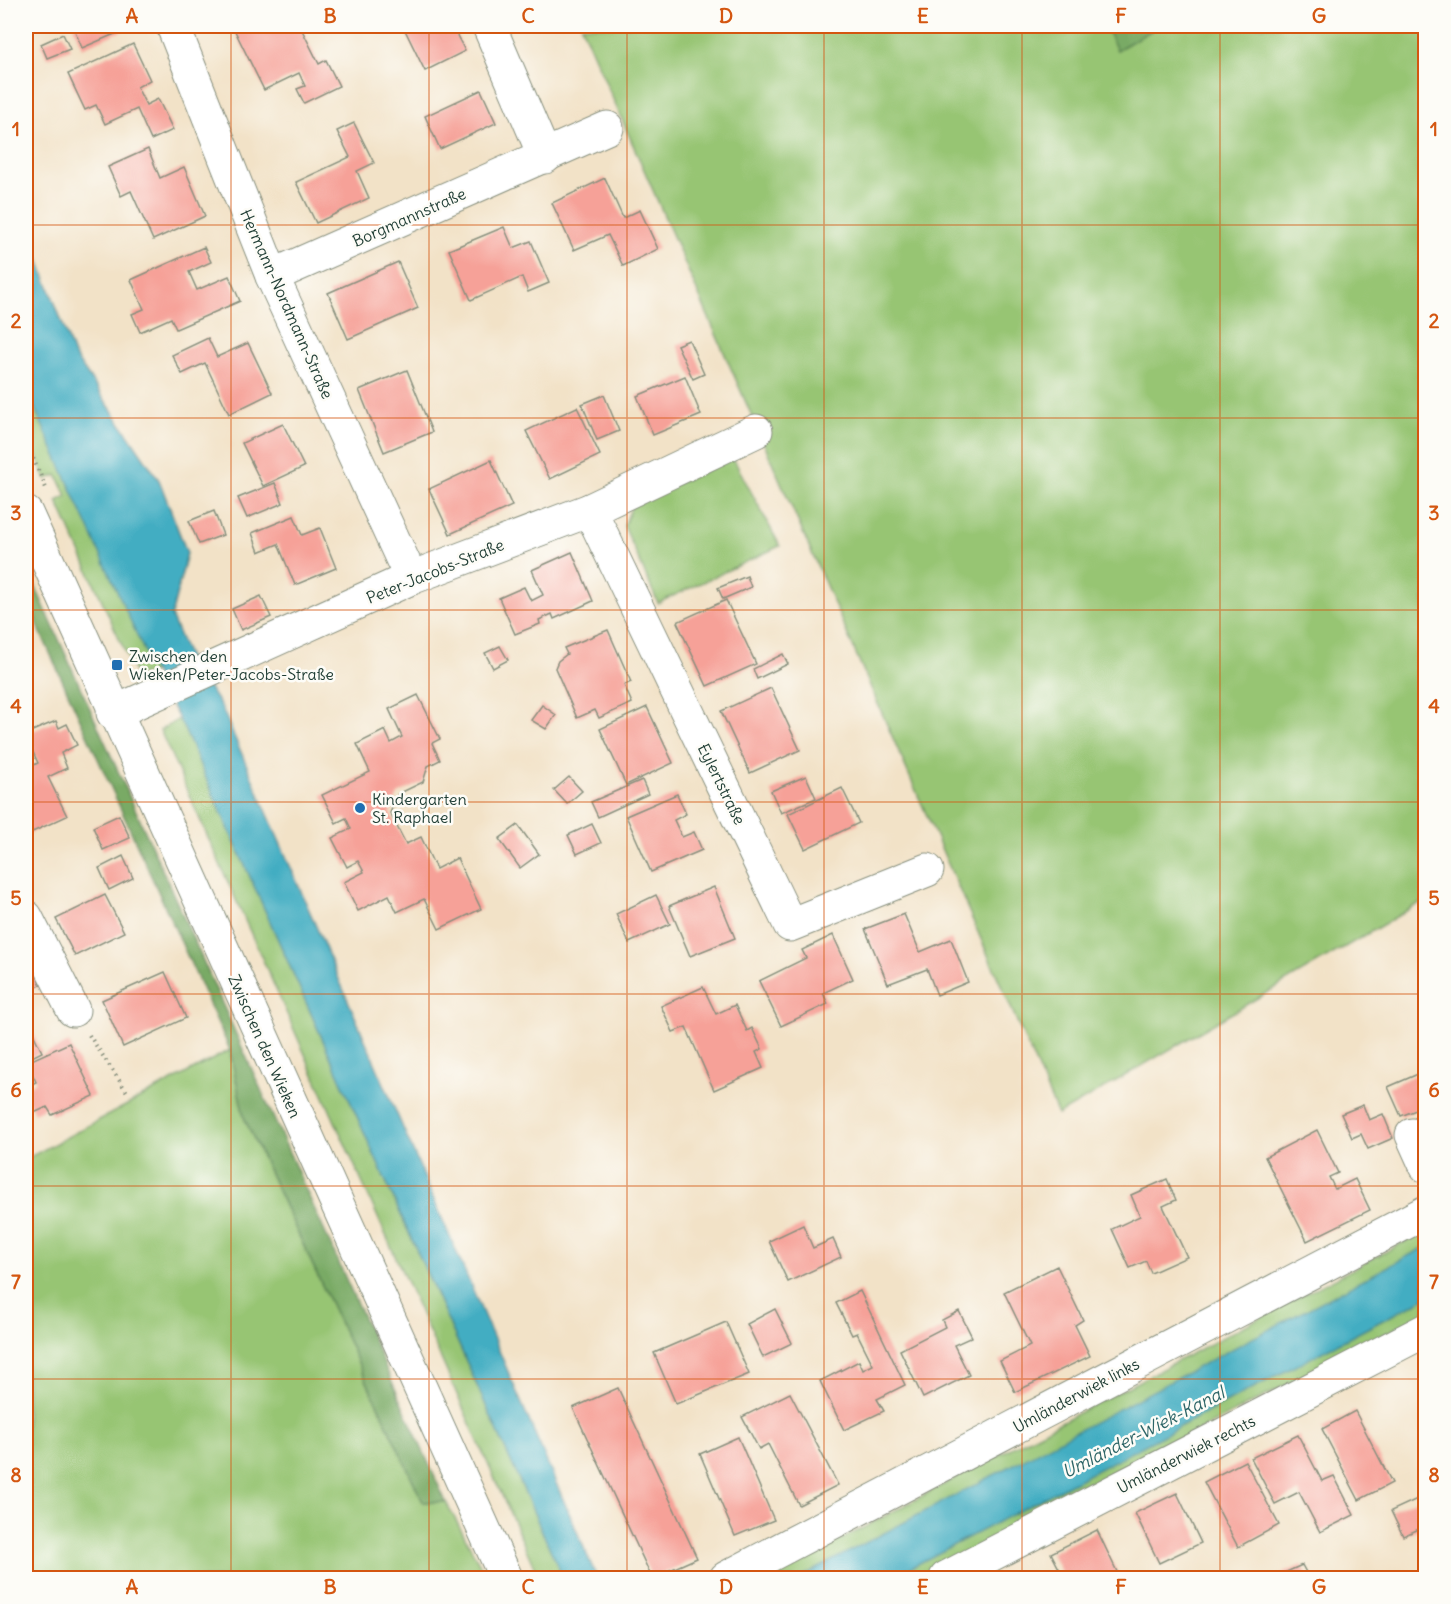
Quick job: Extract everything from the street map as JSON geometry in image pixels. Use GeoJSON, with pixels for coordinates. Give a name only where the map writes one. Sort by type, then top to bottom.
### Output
{"type":"FeatureCollection","features":[{"type":"Feature","properties":{"kind":"street","name":"Hermann-Nordmann-Straße"},"geometry":{"type":"LineString","coordinates":[[173,26],[272,276],[411,578]]}},
{"type":"Feature","properties":{"kind":"street"},"geometry":{"type":"LineString","coordinates":[[489,26],[545,157]]}},
{"type":"Feature","properties":{"kind":"street","name":"Borgmannstraße"},"geometry":{"type":"LineString","coordinates":[[272,276],[607,128]]}},
{"type":"Feature","properties":{"kind":"street","name":"Peter-Jacobs-Straße"},"geometry":{"type":"LineString","coordinates":[[113,712],[212,670],[411,578],[591,510],[756,431]]}},
{"type":"Feature","properties":{"kind":"street","name":"Eylertstraße"},"geometry":{"type":"LineString","coordinates":[[591,510],[790,926],[927,870]]}},
{"type":"Feature","properties":{"kind":"street","name":"Zwischen den Wieken"},"geometry":{"type":"LineString","coordinates":[[26,513],[113,712],[506,1578]]}},
{"type":"Feature","properties":{"kind":"street"},"geometry":{"type":"LineString","coordinates":[[26,918],[73,1010]]}},
{"type":"Feature","properties":{"kind":"street"},"geometry":{"type":"LineString","coordinates":[[1412,1135],[1425,1166]]}},
{"type":"Feature","properties":{"kind":"street","name":"Umländerwiek links"},"geometry":{"type":"LineString","coordinates":[[726,1578],[1425,1212]]}},
{"type":"Feature","properties":{"kind":"street","name":"Umländerwiek rechts"},"geometry":{"type":"LineString","coordinates":[[946,1578],[1425,1330]]}},
{"type":"Feature","properties":{"kind":"path"},"geometry":{"type":"LineString","coordinates":[[73,1010],[127,1092]]}},
{"type":"Feature","properties":{"kind":"green space"},"geometry":{"type":"Polygon","coordinates":[[[581,26],[1105,26],[1117,50],[1159,26],[1425,26],[1425,900],[1058,1115],[581,26]]]}},
{"type":"Feature","properties":{"kind":"green space"},"geometry":{"type":"Polygon","coordinates":[[[1105,26],[1159,26],[1117,50],[1105,26]]]}},
{"type":"Feature","properties":{"kind":"green space"},"geometry":{"type":"Polygon","coordinates":[[[26,225],[74,355],[159,480],[187,553],[171,616],[188,656],[153,672],[136,676],[57,501],[67,496],[57,475],[46,479],[26,432],[26,225]]]}},
{"type":"Feature","properties":{"kind":"green space"},"geometry":{"type":"Polygon","coordinates":[[[733,458],[780,546],[658,603],[624,526],[633,503],[733,458]]]}},
{"type":"Feature","properties":{"kind":"green space"},"geometry":{"type":"Polygon","coordinates":[[[26,566],[446,1502],[423,1502],[244,1117],[230,1050],[26,600],[26,566]]]}},
{"type":"Feature","properties":{"kind":"green space"},"geometry":{"type":"Polygon","coordinates":[[[179,719],[563,1578],[539,1578],[160,730],[179,719]]]}},
{"type":"Feature","properties":{"kind":"green space"},"geometry":{"type":"Polygon","coordinates":[[[230,1050],[244,1118],[423,1502],[446,1502],[487,1578],[26,1578],[26,1159],[230,1050]]]}},
{"type":"Feature","properties":{"kind":"green space"},"geometry":{"type":"Polygon","coordinates":[[[1425,1231],[1425,1313],[916,1578],[770,1578],[1000,1454],[1425,1231]]]}},
{"type":"Feature","properties":{"kind":"water"},"geometry":{"type":"Polygon","coordinates":[[[26,225],[74,355],[159,480],[187,553],[171,616],[188,656],[222,708],[597,1578],[563,1578],[184,729],[150,664],[26,389],[26,225]]]}},
{"type":"Feature","properties":{"kind":"water","name":"Umländer-Wiek-Kanal"},"geometry":{"type":"Polygon","coordinates":[[[1425,1247],[1425,1298],[891,1578],[799,1578],[1425,1247]]]}},
{"type":"Feature","properties":{"kind":"building"},"geometry":{"type":"Polygon","coordinates":[[[73,26],[122,26],[124,30],[82,48],[73,26]]]}},
{"type":"Feature","properties":{"kind":"building"},"geometry":{"type":"Polygon","coordinates":[[[241,26],[300,26],[319,64],[326,60],[339,86],[304,103],[297,89],[305,86],[299,73],[264,90],[234,29],[241,26]]]}},
{"type":"Feature","properties":{"kind":"building"},"geometry":{"type":"Polygon","coordinates":[[[403,26],[452,26],[465,51],[425,71],[403,26]]]}},
{"type":"Feature","properties":{"kind":"building"},"geometry":{"type":"Polygon","coordinates":[[[63,34],[70,49],[47,58],[41,44],[63,34]]]}},
{"type":"Feature","properties":{"kind":"building"},"geometry":{"type":"Polygon","coordinates":[[[133,44],[150,80],[137,87],[146,105],[158,99],[173,130],[151,140],[137,109],[105,124],[96,105],[85,110],[68,74],[133,44]]]}},
{"type":"Feature","properties":{"kind":"building"},"geometry":{"type":"Polygon","coordinates":[[[481,90],[496,123],[440,149],[425,116],[481,90]]]}},
{"type":"Feature","properties":{"kind":"building"},"geometry":{"type":"Polygon","coordinates":[[[354,123],[374,163],[357,171],[369,198],[316,223],[296,182],[350,157],[337,131],[354,123]]]}},
{"type":"Feature","properties":{"kind":"building"},"geometry":{"type":"Polygon","coordinates":[[[148,149],[160,178],[184,167],[205,216],[153,240],[131,191],[121,196],[108,167],[148,149]]]}},
{"type":"Feature","properties":{"kind":"building"},"geometry":{"type":"Polygon","coordinates":[[[605,178],[623,218],[640,210],[658,249],[623,266],[608,235],[574,250],[552,203],[605,178]]]}},
{"type":"Feature","properties":{"kind":"building"},"geometry":{"type":"Polygon","coordinates":[[[504,227],[513,248],[531,241],[549,283],[528,292],[522,277],[471,300],[449,250],[504,227]]]}},
{"type":"Feature","properties":{"kind":"building"},"geometry":{"type":"Polygon","coordinates":[[[204,247],[211,262],[189,272],[197,290],[229,276],[240,301],[176,329],[171,318],[140,332],[132,314],[144,309],[131,280],[204,247]]]}},
{"type":"Feature","properties":{"kind":"building"},"geometry":{"type":"Polygon","coordinates":[[[398,262],[418,308],[348,339],[328,293],[398,262]]]}},
{"type":"Feature","properties":{"kind":"building"},"geometry":{"type":"Polygon","coordinates":[[[208,338],[217,357],[248,343],[272,393],[229,414],[205,363],[182,374],[172,355],[208,338]]]}},
{"type":"Feature","properties":{"kind":"building"},"geometry":{"type":"Polygon","coordinates":[[[689,340],[704,374],[693,379],[677,345],[689,340]]]}},
{"type":"Feature","properties":{"kind":"building"},"geometry":{"type":"Polygon","coordinates":[[[407,370],[432,432],[384,452],[359,390],[407,370]]]}},
{"type":"Feature","properties":{"kind":"building"},"geometry":{"type":"Polygon","coordinates":[[[685,376],[701,415],[653,435],[637,396],[685,376]]]}},
{"type":"Feature","properties":{"kind":"building"},"geometry":{"type":"Polygon","coordinates":[[[604,395],[619,431],[597,440],[582,404],[604,395]]]}},
{"type":"Feature","properties":{"kind":"building"},"geometry":{"type":"Polygon","coordinates":[[[577,407],[600,455],[550,479],[526,431],[577,407]]]}},
{"type":"Feature","properties":{"kind":"building"},"geometry":{"type":"Polygon","coordinates":[[[283,424],[304,467],[263,486],[242,443],[283,424]]]}},
{"type":"Feature","properties":{"kind":"building"},"geometry":{"type":"Polygon","coordinates":[[[491,460],[512,506],[450,534],[429,489],[491,460]]]}},
{"type":"Feature","properties":{"kind":"building"},"geometry":{"type":"Polygon","coordinates":[[[275,483],[283,503],[247,518],[238,498],[275,483]]]}},
{"type":"Feature","properties":{"kind":"building"},"geometry":{"type":"Polygon","coordinates":[[[214,511],[223,535],[199,544],[189,521],[214,511]]]}},
{"type":"Feature","properties":{"kind":"building"},"geometry":{"type":"Polygon","coordinates":[[[294,516],[302,535],[320,528],[336,568],[295,585],[278,544],[259,552],[252,533],[294,516]]]}},
{"type":"Feature","properties":{"kind":"building"},"geometry":{"type":"Polygon","coordinates":[[[572,552],[593,601],[554,619],[552,614],[539,620],[540,624],[515,634],[499,598],[524,587],[531,601],[543,595],[532,570],[572,552]]]}},
{"type":"Feature","properties":{"kind":"building"},"geometry":{"type":"Polygon","coordinates":[[[747,576],[751,587],[723,599],[718,588],[747,576]]]}},
{"type":"Feature","properties":{"kind":"building"},"geometry":{"type":"Polygon","coordinates":[[[261,596],[271,617],[241,630],[232,609],[261,596]]]}},
{"type":"Feature","properties":{"kind":"building"},"geometry":{"type":"Polygon","coordinates":[[[726,600],[756,664],[707,686],[677,622],[726,600]]]}},
{"type":"Feature","properties":{"kind":"building"},"geometry":{"type":"Polygon","coordinates":[[[608,630],[631,682],[624,685],[632,703],[599,718],[595,710],[577,718],[555,668],[558,661],[567,654],[564,648],[608,630]]]}},
{"type":"Feature","properties":{"kind":"building"},"geometry":{"type":"Polygon","coordinates":[[[500,646],[508,660],[493,668],[485,653],[500,646]]]}},
{"type":"Feature","properties":{"kind":"building"},"geometry":{"type":"Polygon","coordinates":[[[783,654],[788,664],[757,679],[753,669],[783,654]]]}},
{"type":"Feature","properties":{"kind":"building"},"geometry":{"type":"Polygon","coordinates":[[[771,688],[800,750],[750,773],[721,711],[771,688]]]}},
{"type":"Feature","properties":{"kind":"building","name":"Kindergarten St. Raphael"},"geometry":{"type":"Polygon","coordinates":[[[418,695],[440,739],[432,743],[440,760],[428,766],[423,782],[398,794],[390,813],[406,844],[421,837],[436,869],[457,858],[481,909],[439,929],[424,899],[397,912],[389,895],[358,911],[344,882],[364,872],[358,861],[347,867],[332,838],[351,829],[346,818],[336,823],[322,795],[370,772],[357,744],[385,730],[391,743],[402,737],[389,709],[418,695]]]}},
{"type":"Feature","properties":{"kind":"building"},"geometry":{"type":"Polygon","coordinates":[[[542,705],[556,715],[546,729],[531,720],[542,705]]]}},
{"type":"Feature","properties":{"kind":"building"},"geometry":{"type":"Polygon","coordinates":[[[647,707],[673,763],[626,785],[600,729],[647,707]]]}},
{"type":"Feature","properties":{"kind":"building"},"geometry":{"type":"Polygon","coordinates":[[[56,721],[59,728],[67,724],[77,745],[61,753],[67,768],[48,777],[67,816],[26,835],[26,787],[29,786],[26,769],[38,763],[26,737],[26,723],[30,732],[56,721]]]}},
{"type":"Feature","properties":{"kind":"building"},"geometry":{"type":"Polygon","coordinates":[[[806,776],[816,798],[781,813],[771,791],[806,776]]]}},
{"type":"Feature","properties":{"kind":"building"},"geometry":{"type":"Polygon","coordinates":[[[569,777],[582,791],[567,804],[554,790],[569,777]]]}},
{"type":"Feature","properties":{"kind":"building"},"geometry":{"type":"Polygon","coordinates":[[[642,780],[648,794],[598,817],[591,802],[642,780]]]}},
{"type":"Feature","properties":{"kind":"building"},"geometry":{"type":"Polygon","coordinates":[[[842,788],[859,823],[805,849],[788,814],[842,788]]]}},
{"type":"Feature","properties":{"kind":"building"},"geometry":{"type":"Polygon","coordinates":[[[677,794],[686,814],[674,820],[682,837],[694,832],[702,850],[651,872],[626,816],[677,794]]]}},
{"type":"Feature","properties":{"kind":"building"},"geometry":{"type":"Polygon","coordinates":[[[119,815],[130,838],[103,850],[93,827],[119,815]]]}},
{"type":"Feature","properties":{"kind":"building"},"geometry":{"type":"Polygon","coordinates":[[[592,824],[601,843],[577,854],[568,835],[592,824]]]}},
{"type":"Feature","properties":{"kind":"building"},"geometry":{"type":"Polygon","coordinates":[[[518,825],[539,854],[520,868],[499,839],[518,825]]]}},
{"type":"Feature","properties":{"kind":"building"},"geometry":{"type":"Polygon","coordinates":[[[123,856],[133,878],[109,890],[99,868],[123,856]]]}},
{"type":"Feature","properties":{"kind":"building"},"geometry":{"type":"Polygon","coordinates":[[[714,887],[735,938],[690,956],[669,906],[714,887]]]}},
{"type":"Feature","properties":{"kind":"building"},"geometry":{"type":"Polygon","coordinates":[[[105,895],[124,932],[75,956],[56,919],[105,895]]]}},
{"type":"Feature","properties":{"kind":"building"},"geometry":{"type":"Polygon","coordinates":[[[656,895],[670,924],[629,943],[616,914],[656,895]]]}},
{"type":"Feature","properties":{"kind":"building"},"geometry":{"type":"Polygon","coordinates":[[[904,914],[920,952],[951,939],[968,982],[937,995],[927,969],[888,984],[865,929],[904,914]]]}},
{"type":"Feature","properties":{"kind":"building"},"geometry":{"type":"Polygon","coordinates":[[[833,935],[853,979],[823,993],[828,1004],[781,1026],[759,981],[806,958],[802,950],[833,935]]]}},
{"type":"Feature","properties":{"kind":"building"},"geometry":{"type":"Polygon","coordinates":[[[26,951],[41,985],[26,992],[26,951]]]}},
{"type":"Feature","properties":{"kind":"building"},"geometry":{"type":"Polygon","coordinates":[[[165,972],[186,1018],[123,1047],[102,1000],[165,972]]]}},
{"type":"Feature","properties":{"kind":"building"},"geometry":{"type":"Polygon","coordinates":[[[703,987],[716,1014],[735,1005],[747,1031],[752,1028],[762,1049],[756,1052],[763,1068],[714,1090],[686,1027],[673,1032],[661,1006],[703,987]]]}},
{"type":"Feature","properties":{"kind":"building"},"geometry":{"type":"Polygon","coordinates":[[[28,1023],[42,1052],[26,1060],[26,1024],[28,1023]]]}},
{"type":"Feature","properties":{"kind":"building"},"geometry":{"type":"Polygon","coordinates":[[[69,1043],[94,1096],[52,1115],[47,1107],[34,1113],[26,1096],[26,1087],[36,1082],[27,1062],[69,1043]]]}},
{"type":"Feature","properties":{"kind":"building"},"geometry":{"type":"Polygon","coordinates":[[[1425,1071],[1426,1106],[1401,1116],[1388,1087],[1425,1071]]]}},
{"type":"Feature","properties":{"kind":"building"},"geometry":{"type":"Polygon","coordinates":[[[1363,1105],[1369,1120],[1383,1114],[1393,1138],[1368,1149],[1361,1134],[1352,1138],[1341,1114],[1363,1105]]]}},
{"type":"Feature","properties":{"kind":"building"},"geometry":{"type":"Polygon","coordinates":[[[1426,1113],[1426,1142],[1415,1117],[1426,1113]]]}},
{"type":"Feature","properties":{"kind":"building"},"geometry":{"type":"Polygon","coordinates":[[[1317,1130],[1338,1173],[1329,1177],[1335,1189],[1355,1179],[1370,1210],[1307,1241],[1265,1157],[1317,1130]]]}},
{"type":"Feature","properties":{"kind":"building"},"geometry":{"type":"Polygon","coordinates":[[[1167,1179],[1176,1200],[1163,1206],[1187,1257],[1151,1273],[1146,1261],[1130,1268],[1112,1229],[1140,1216],[1131,1195],[1167,1179]]]}},
{"type":"Feature","properties":{"kind":"building"},"geometry":{"type":"Polygon","coordinates":[[[803,1225],[813,1248],[833,1239],[841,1257],[788,1282],[769,1241],[803,1225]]]}},
{"type":"Feature","properties":{"kind":"building"},"geometry":{"type":"Polygon","coordinates":[[[1057,1266],[1083,1320],[1075,1325],[1090,1356],[1015,1392],[1000,1361],[1030,1346],[1004,1292],[1057,1266]]]}},
{"type":"Feature","properties":{"kind":"building"},"geometry":{"type":"Polygon","coordinates":[[[860,1291],[905,1385],[877,1399],[884,1411],[844,1430],[820,1381],[859,1361],[863,1370],[873,1365],[857,1333],[852,1335],[836,1303],[860,1291]]]}},
{"type":"Feature","properties":{"kind":"building"},"geometry":{"type":"Polygon","coordinates":[[[775,1309],[792,1343],[763,1357],[747,1324],[775,1309]]]}},
{"type":"Feature","properties":{"kind":"building"},"geometry":{"type":"Polygon","coordinates":[[[959,1311],[972,1337],[954,1345],[969,1375],[923,1398],[900,1350],[945,1327],[942,1320],[959,1311]]]}},
{"type":"Feature","properties":{"kind":"building"},"geometry":{"type":"Polygon","coordinates":[[[726,1322],[749,1374],[676,1404],[654,1353],[726,1322]]]}},
{"type":"Feature","properties":{"kind":"building"},"geometry":{"type":"Polygon","coordinates":[[[618,1388],[697,1558],[652,1578],[573,1408],[618,1388]]]}},
{"type":"Feature","properties":{"kind":"building"},"geometry":{"type":"Polygon","coordinates":[[[790,1393],[838,1485],[799,1505],[768,1444],[759,1449],[742,1417],[790,1393]]]}},
{"type":"Feature","properties":{"kind":"building"},"geometry":{"type":"Polygon","coordinates":[[[1355,1411],[1392,1483],[1359,1500],[1322,1429],[1355,1411]]]}},
{"type":"Feature","properties":{"kind":"building"},"geometry":{"type":"Polygon","coordinates":[[[1298,1435],[1322,1481],[1334,1476],[1354,1515],[1320,1532],[1299,1492],[1275,1504],[1251,1458],[1298,1435]]]}},
{"type":"Feature","properties":{"kind":"building"},"geometry":{"type":"Polygon","coordinates":[[[738,1437],[774,1520],[735,1536],[700,1454],[738,1437]]]}},
{"type":"Feature","properties":{"kind":"building"},"geometry":{"type":"Polygon","coordinates":[[[1245,1461],[1279,1525],[1238,1547],[1204,1482],[1245,1461]]]}},
{"type":"Feature","properties":{"kind":"building"},"geometry":{"type":"Polygon","coordinates":[[[1177,1493],[1201,1543],[1159,1563],[1135,1513],[1177,1493]]]}},
{"type":"Feature","properties":{"kind":"building"},"geometry":{"type":"Polygon","coordinates":[[[1426,1495],[1426,1526],[1403,1536],[1391,1511],[1426,1495]]]}},
{"type":"Feature","properties":{"kind":"building"},"geometry":{"type":"Polygon","coordinates":[[[1097,1530],[1120,1578],[1064,1578],[1051,1553],[1097,1530]]]}},
{"type":"Feature","properties":{"kind":"building"},"geometry":{"type":"Polygon","coordinates":[[[1302,1565],[1309,1578],[1273,1578],[1302,1565]]]}},
{"type":"Feature","properties":{"kind":"place","name":"Zwischen den Wieken/Peter-Jacobs-Straße"},"geometry":{"type":"Point","coordinates":[117,665]}},
{"type":"Feature","properties":{"kind":"place","name":"Kindergarten St. Raphael"},"geometry":{"type":"Point","coordinates":[360,808]}}]}
